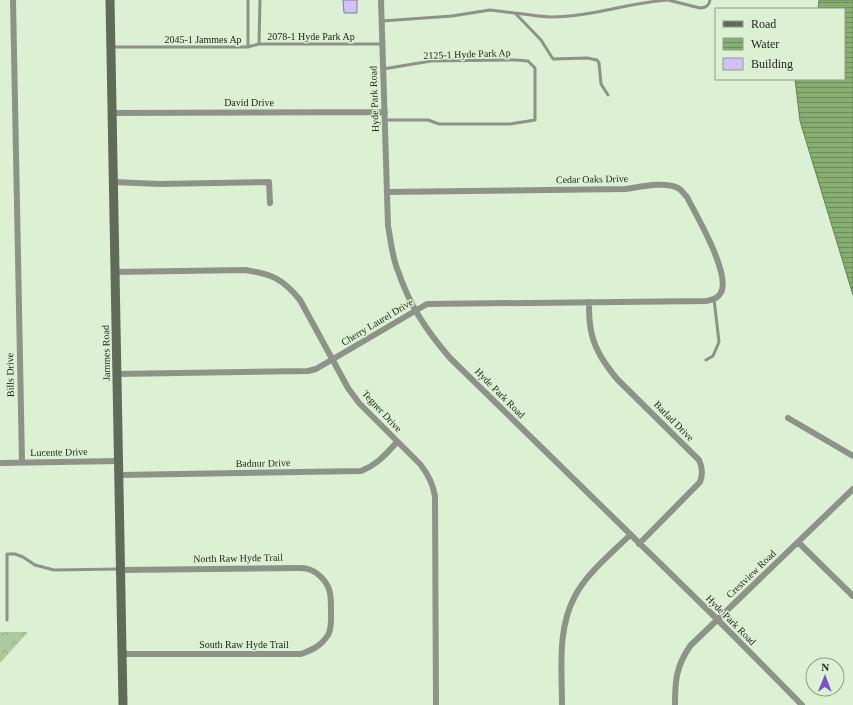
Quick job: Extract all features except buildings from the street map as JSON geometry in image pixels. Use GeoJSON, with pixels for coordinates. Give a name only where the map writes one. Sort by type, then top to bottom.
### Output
{"type":"FeatureCollection","features":[{"type":"Feature","properties":{"kind":"street","name":"Bills Drive"},"geometry":{"type":"LineString","coordinates":[[13,0],[22,462]]}},
{"type":"Feature","properties":{"kind":"street","name":"Jammes Road"},"geometry":{"type":"LineString","coordinates":[[110,0],[123,705]]}},
{"type":"Feature","properties":{"kind":"street","name":"Hyde Park Road"},"geometry":{"type":"LineString","coordinates":[[381,0],[388,226],[397,270],[415,311],[435,340],[450,358],[718,620],[802,705]]}},
{"type":"Feature","properties":{"kind":"street","name":"David Drive"},"geometry":{"type":"LineString","coordinates":[[112,113],[385,112]]}},
{"type":"Feature","properties":{"kind":"street"},"geometry":{"type":"LineString","coordinates":[[114,182],[158,184],[269,182],[270,203]]}},
{"type":"Feature","properties":{"kind":"street","name":"Cedar Oaks Drive"},"geometry":{"type":"LineString","coordinates":[[387,192],[626,189],[662,185],[677,188],[687,197],[720,266],[723,285],[720,294],[714,299]]}},
{"type":"Feature","properties":{"kind":"street","name":"Tegner Drive"},"geometry":{"type":"LineString","coordinates":[[115,272],[245,270],[269,275],[281,281],[292,290],[300,300],[348,388],[359,403],[420,464],[428,474],[433,487],[435,496],[436,705]]}},
{"type":"Feature","properties":{"kind":"street","name":"Cherry Laurel Drive"},"geometry":{"type":"LineString","coordinates":[[117,374],[308,371],[316,369],[332,360],[427,304],[706,301],[714,299]]}},
{"type":"Feature","properties":{"kind":"street","name":"Barlad Drive"},"geometry":{"type":"LineString","coordinates":[[589,302],[590,326],[599,355],[617,379],[699,460],[702,466],[700,482],[639,544]]}},
{"type":"Feature","properties":{"kind":"street"},"geometry":{"type":"LineString","coordinates":[[788,418],[853,456]]}},
{"type":"Feature","properties":{"kind":"street","name":"Badnur Drive"},"geometry":{"type":"LineString","coordinates":[[119,475],[362,471],[371,467],[380,460],[397,442]]}},
{"type":"Feature","properties":{"kind":"street","name":"Lucente Drive"},"geometry":{"type":"LineString","coordinates":[[0,462],[119,460]]}},
{"type":"Feature","properties":{"kind":"street","name":"Crestview Road"},"geometry":{"type":"LineString","coordinates":[[675,705],[675,684],[677,673],[690,646],[853,489]]}},
{"type":"Feature","properties":{"kind":"street"},"geometry":{"type":"LineString","coordinates":[[562,705],[562,643],[568,610],[575,596],[591,574],[630,534]]}},
{"type":"Feature","properties":{"kind":"street"},"geometry":{"type":"LineString","coordinates":[[798,542],[853,596]]}},
{"type":"Feature","properties":{"kind":"street","name":"North Raw Hyde Trail"},"geometry":{"type":"LineString","coordinates":[[121,570],[308,569],[316,573],[325,582],[330,591],[331,605]]}},
{"type":"Feature","properties":{"kind":"street","name":"South Raw Hyde Trail"},"geometry":{"type":"LineString","coordinates":[[123,654],[301,654],[313,650],[322,643],[328,634],[331,624],[331,605]]}},
{"type":"Feature","properties":{"kind":"lane","name":"2045-1 Jammes Ap"},"geometry":{"type":"LineString","coordinates":[[111,47],[248,46],[248,0]]}},
{"type":"Feature","properties":{"kind":"lane","name":"2078-1 Hyde Park Ap"},"geometry":{"type":"LineString","coordinates":[[260,0],[259,44],[383,44]]}},
{"type":"Feature","properties":{"kind":"lane"},"geometry":{"type":"LineString","coordinates":[[382,21],[452,16],[490,10],[552,17],[585,14],[648,2],[667,0],[704,8],[708,5],[710,0]]}},
{"type":"Feature","properties":{"kind":"lane"},"geometry":{"type":"LineString","coordinates":[[514,13],[541,40],[554,58],[587,58],[597,60],[599,63],[601,84],[608,95]]}},
{"type":"Feature","properties":{"kind":"lane"},"geometry":{"type":"LineString","coordinates":[[248,46],[259,44]]}},
{"type":"Feature","properties":{"kind":"lane","name":"2125-1 Hyde Park Ap"},"geometry":{"type":"LineString","coordinates":[[383,69],[431,61],[528,61],[535,68],[535,120],[510,124],[439,124],[428,120],[385,120]]}},
{"type":"Feature","properties":{"kind":"lane"},"geometry":{"type":"LineString","coordinates":[[706,360],[712,356],[719,342],[714,299]]}},
{"type":"Feature","properties":{"kind":"lane"},"geometry":{"type":"LineString","coordinates":[[7,620],[7,554],[15,554],[23,557],[35,565],[54,570],[121,570]]}},
{"type":"Feature","properties":{"kind":"green space"},"geometry":{"type":"Polygon","coordinates":[[[0,632],[28,632],[0,663],[0,632]]]}},
{"type":"Feature","properties":{"kind":"water"},"geometry":{"type":"Polygon","coordinates":[[[819,0],[853,0],[853,295],[800,121],[795,80],[845,80],[845,8],[818,8],[819,0]]]}}]}
